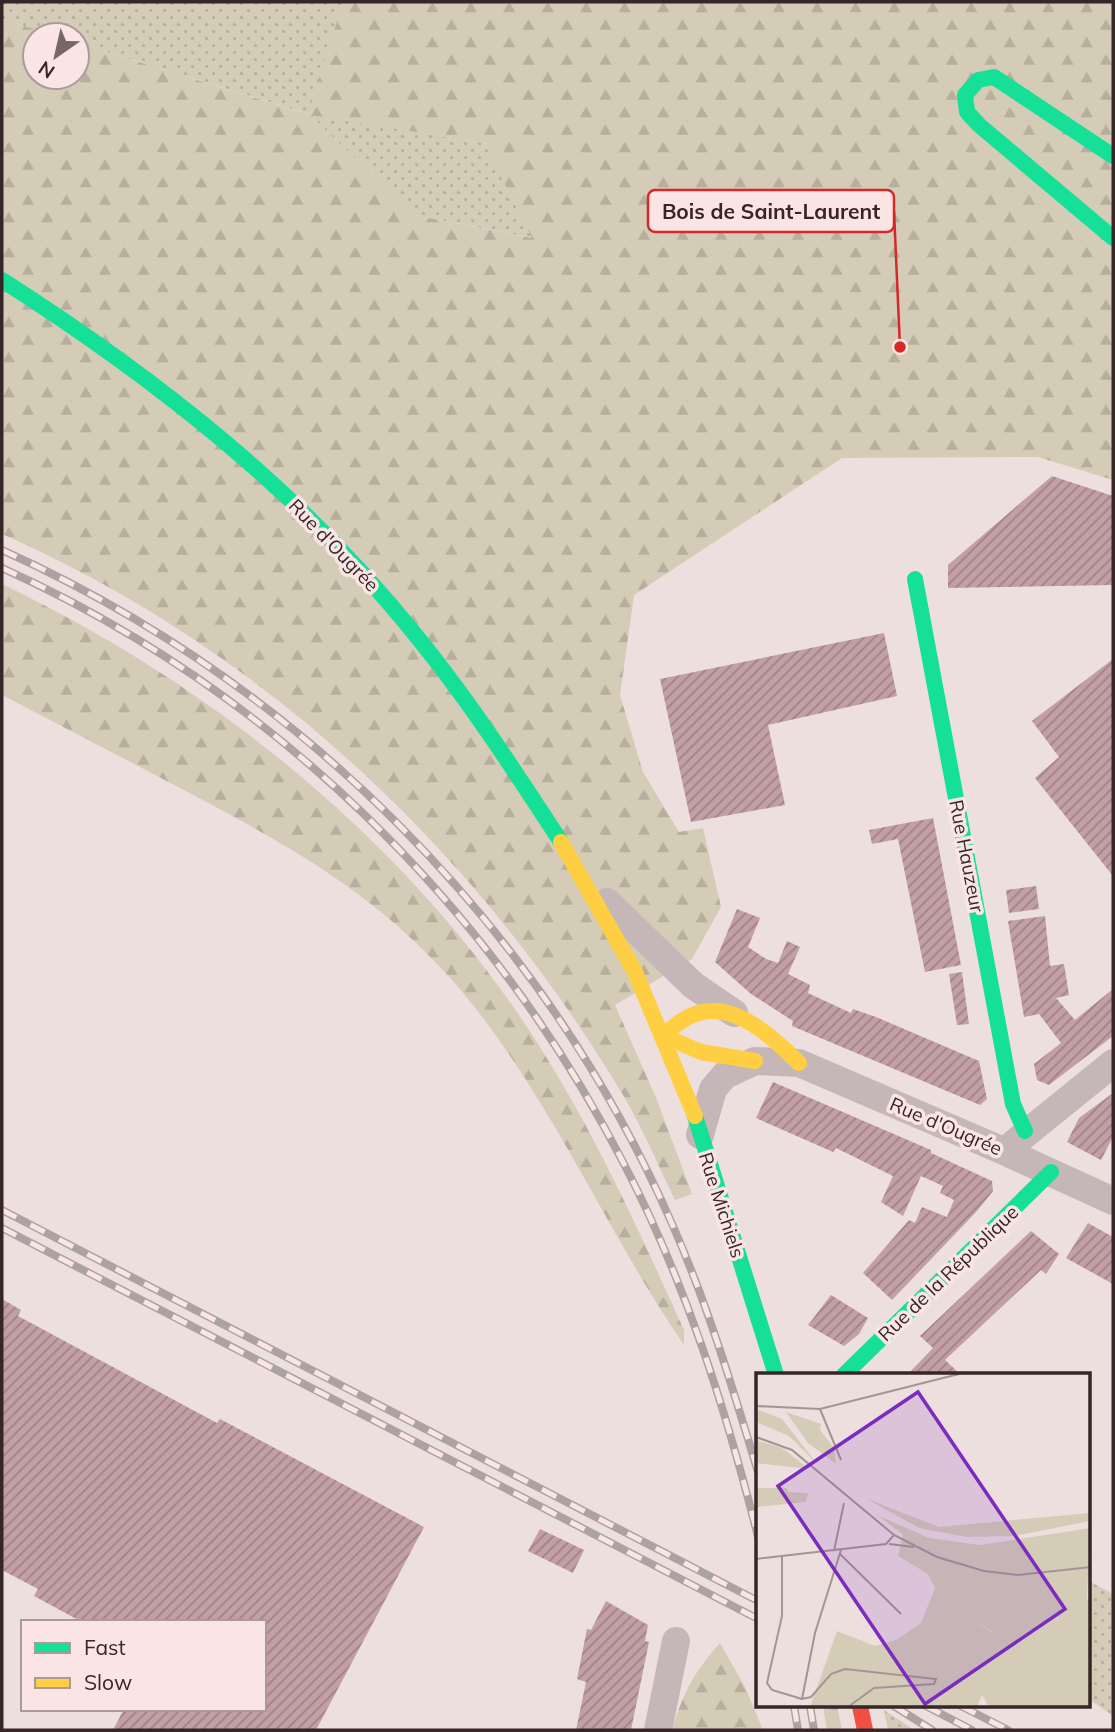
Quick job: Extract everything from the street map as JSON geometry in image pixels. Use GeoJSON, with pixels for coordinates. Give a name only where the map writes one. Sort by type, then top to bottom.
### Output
{"type":"FeatureCollection","features":[{"type":"Feature","properties":{"kind":"street"},"geometry":{"type":"LineString","coordinates":[[1113,156],[993,77],[978,80],[965,95],[967,112],[979,125],[1113,238]]}},
{"type":"Feature","properties":{"kind":"street","name":"Rue d'Ougrée"},"geometry":{"type":"LineString","coordinates":[[2,280],[133,366],[211,428],[302,509],[404,620],[505,759],[588,885],[633,967],[664,1036],[701,1052],[755,1061],[799,1063],[1103,1196]]}},
{"type":"Feature","properties":{"kind":"street","name":"Rue Hauzeur"},"geometry":{"type":"LineString","coordinates":[[915,579],[1013,1104],[1025,1131]]}},
{"type":"Feature","properties":{"kind":"street","name":"Rue d'Ougrée"},"geometry":{"type":"LineString","coordinates":[[588,885],[693,985],[775,1038],[799,1063]]}},
{"type":"Feature","properties":{"kind":"street","name":"Rue d'Ougrée"},"geometry":{"type":"LineString","coordinates":[[664,1036],[673,1022],[686,1013],[699,1009],[720,1011],[742,1019]]}},
{"type":"Feature","properties":{"kind":"street","name":"Rue Michiels"},"geometry":{"type":"LineString","coordinates":[[664,1036],[700,1137],[775,1373]]}},
{"type":"Feature","properties":{"kind":"street","name":"Rue d'Ougrée"},"geometry":{"type":"LineString","coordinates":[[700,1137],[713,1089],[725,1075],[755,1061]]}},
{"type":"Feature","properties":{"kind":"street"},"geometry":{"type":"LineString","coordinates":[[1006,1152],[1025,1131],[1113,1063]]}},
{"type":"Feature","properties":{"kind":"street","name":"Rue de la République"},"geometry":{"type":"LineString","coordinates":[[846,1373],[1051,1172]]}},
{"type":"Feature","properties":{"kind":"street"},"geometry":{"type":"LineString","coordinates":[[658,1730],[676,1641]]}},
{"type":"Feature","properties":{"kind":"street"},"geometry":{"type":"LineString","coordinates":[[860,1708],[865,1730]]}},
{"type":"Feature","properties":{"kind":"green space"},"geometry":{"type":"Polygon","coordinates":[[[2,2],[343,2],[309,114],[91,47],[91,21],[21,21],[21,25],[2,19],[2,2]]]}},
{"type":"Feature","properties":{"kind":"green space"},"geometry":{"type":"Polygon","coordinates":[[[343,2],[1113,2],[1113,480],[1038,457],[842,458],[634,595],[620,695],[643,772],[679,832],[703,828],[721,907],[692,959],[615,1005],[657,1100],[692,1194],[675,1200],[626,1100],[568,1010],[504,924],[434,843],[358,768],[277,699],[190,637],[98,582],[2,534],[2,19],[21,25],[21,91],[91,91],[91,47],[308,114],[343,2]],[[310,115],[414,215],[532,238],[484,143],[310,115]]]}},
{"type":"Feature","properties":{"kind":"green space"},"geometry":{"type":"Polygon","coordinates":[[[309,114],[484,143],[533,238],[414,215],[309,114]]]}},
{"type":"Feature","properties":{"kind":"green space"},"geometry":{"type":"Polygon","coordinates":[[[2,584],[81,625],[158,671],[232,722],[303,778],[370,839],[432,904],[489,974],[561,1081],[617,1186],[651,1258],[684,1330],[684,1345],[509,1054],[476,1009],[411,938],[350,888],[285,846],[2,695],[2,584]]]}},
{"type":"Feature","properties":{"kind":"green space"},"geometry":{"type":"Polygon","coordinates":[[[1090,1582],[1113,1594],[1113,1716],[1090,1700],[1090,1582]]]}},
{"type":"Feature","properties":{"kind":"green space"},"geometry":{"type":"Polygon","coordinates":[[[720,1643],[745,1687],[763,1730],[672,1730],[690,1684],[720,1643]]]}},
{"type":"Feature","properties":{"kind":"green space"},"geometry":{"type":"Polygon","coordinates":[[[823,1708],[837,1708],[842,1730],[827,1730],[823,1708]]]}},
{"type":"Feature","properties":{"kind":"green space"},"geometry":{"type":"Polygon","coordinates":[[[884,1710],[914,1730],[888,1730],[884,1710]]]}},
{"type":"Feature","properties":{"kind":"building"},"geometry":{"type":"Polygon","coordinates":[[[1052,476],[1113,496],[1113,585],[948,588],[948,565],[1052,476]]]}},
{"type":"Feature","properties":{"kind":"building"},"geometry":{"type":"Polygon","coordinates":[[[884,633],[897,696],[768,725],[785,805],[691,822],[660,679],[884,633]]]}},
{"type":"Feature","properties":{"kind":"building"},"geometry":{"type":"Polygon","coordinates":[[[1113,659],[1113,876],[1035,778],[1059,757],[1032,721],[1113,659]]]}},
{"type":"Feature","properties":{"kind":"building"},"geometry":{"type":"Polygon","coordinates":[[[933,818],[961,965],[925,972],[898,839],[872,844],[869,830],[933,818]]]}},
{"type":"Feature","properties":{"kind":"building"},"geometry":{"type":"Polygon","coordinates":[[[1036,886],[1039,909],[1009,913],[1006,890],[1036,886]]]}},
{"type":"Feature","properties":{"kind":"building"},"geometry":{"type":"Polygon","coordinates":[[[737,909],[760,918],[748,947],[766,959],[778,963],[787,941],[800,947],[788,974],[810,985],[808,993],[851,1013],[853,1009],[876,1017],[979,1061],[987,1099],[980,1105],[792,1026],[793,1021],[751,994],[715,962],[737,909]]]}},
{"type":"Feature","properties":{"kind":"building"},"geometry":{"type":"Polygon","coordinates":[[[1045,916],[1050,966],[1064,964],[1069,995],[1056,998],[1075,1020],[1113,989],[1113,1036],[1049,1085],[1037,1080],[1034,1064],[1061,1043],[1039,1014],[1024,1017],[1008,921],[1045,916]]]}},
{"type":"Feature","properties":{"kind":"building"},"geometry":{"type":"Polygon","coordinates":[[[962,972],[969,1024],[957,1025],[949,974],[962,972]]]}},
{"type":"Feature","properties":{"kind":"building"},"geometry":{"type":"Polygon","coordinates":[[[773,1082],[931,1150],[931,1153],[992,1181],[993,1191],[977,1211],[892,1300],[863,1273],[909,1220],[915,1223],[922,1207],[947,1217],[954,1200],[940,1193],[943,1186],[921,1176],[903,1216],[881,1202],[893,1176],[836,1148],[833,1152],[756,1118],[773,1082]]]}},
{"type":"Feature","properties":{"kind":"building"},"geometry":{"type":"Polygon","coordinates":[[[1113,1093],[1113,1137],[1101,1160],[1067,1142],[1079,1118],[1113,1093]]]}},
{"type":"Feature","properties":{"kind":"building"},"geometry":{"type":"Polygon","coordinates":[[[1088,1223],[1113,1237],[1113,1284],[1066,1258],[1088,1223]]]}},
{"type":"Feature","properties":{"kind":"building"},"geometry":{"type":"Polygon","coordinates":[[[1031,1231],[1059,1254],[1046,1274],[1041,1270],[945,1360],[959,1373],[909,1373],[933,1348],[920,1336],[1031,1231]]]}},
{"type":"Feature","properties":{"kind":"building"},"geometry":{"type":"Polygon","coordinates":[[[831,1295],[868,1318],[859,1334],[844,1346],[808,1325],[831,1295]]]}},
{"type":"Feature","properties":{"kind":"building"},"geometry":{"type":"Polygon","coordinates":[[[2,1299],[21,1310],[18,1316],[217,1423],[220,1419],[424,1527],[316,1730],[113,1730],[123,1711],[266,1711],[266,1620],[78,1620],[34,1596],[38,1589],[2,1570],[2,1299]]]}},
{"type":"Feature","properties":{"kind":"building"},"geometry":{"type":"Polygon","coordinates":[[[540,1529],[584,1550],[573,1573],[528,1551],[540,1529]]]}},
{"type":"Feature","properties":{"kind":"building"},"geometry":{"type":"Polygon","coordinates":[[[606,1601],[648,1625],[645,1641],[649,1642],[631,1730],[576,1730],[586,1682],[577,1679],[587,1629],[591,1630],[606,1601]]]}},
{"type":"Feature","properties":{"kind":"railway"},"geometry":{"type":"LineString","coordinates":[[2,550],[111,605],[214,670],[310,744],[400,826],[481,916],[555,1013],[619,1116],[686,1256],[719,1348],[756,1466]]}},
{"type":"Feature","properties":{"kind":"railway"},"geometry":{"type":"LineString","coordinates":[[2,568],[100,618],[193,675],[281,741],[363,813],[439,892],[508,977],[570,1068],[646,1208],[702,1346],[756,1530]]}},
{"type":"Feature","properties":{"kind":"railway"},"geometry":{"type":"LineString","coordinates":[[2,1210],[756,1600]]}},
{"type":"Feature","properties":{"kind":"railway"},"geometry":{"type":"LineString","coordinates":[[2,1228],[756,1618]]}},
{"type":"Feature","properties":{"kind":"railway"},"geometry":{"type":"LineString","coordinates":[[794,1708],[798,1730]]}},
{"type":"Feature","properties":{"kind":"railway"},"geometry":{"type":"LineString","coordinates":[[810,1708],[814,1730]]}},
{"type":"Feature","properties":{"kind":"railway"},"geometry":{"type":"LineString","coordinates":[[897,1708],[932,1730]]}},
{"type":"Feature","properties":{"kind":"railway"},"geometry":{"type":"LineString","coordinates":[[930,1708],[972,1730]]}},
{"type":"Feature","properties":{"kind":"railway"},"geometry":{"type":"LineString","coordinates":[[965,1708],[1008,1730]]}},
{"type":"Feature","properties":{"kind":"traffic: fast"},"geometry":{"type":"LineString","coordinates":[[1113,156],[994,77],[978,80],[965,95],[967,112],[979,125],[1113,238]]}},
{"type":"Feature","properties":{"kind":"traffic: fast"},"geometry":{"type":"LineString","coordinates":[[2,280],[116,357],[171,399],[225,442],[326,535],[373,585],[437,662],[492,738],[561,842]]}},
{"type":"Feature","properties":{"kind":"traffic: fast"},"geometry":{"type":"LineString","coordinates":[[915,579],[1013,1104],[1025,1131]]}},
{"type":"Feature","properties":{"kind":"traffic: fast"},"geometry":{"type":"LineString","coordinates":[[695,1116],[775,1373]]}},
{"type":"Feature","properties":{"kind":"traffic: fast"},"geometry":{"type":"LineString","coordinates":[[846,1373],[1051,1172]]}},
{"type":"Feature","properties":{"kind":"traffic: slow"},"geometry":{"type":"LineString","coordinates":[[561,842],[635,972],[695,1116]]}},
{"type":"Feature","properties":{"kind":"traffic: slow"},"geometry":{"type":"LineString","coordinates":[[755,1061],[701,1052],[664,1036],[682,1021],[700,1013],[717,1011],[751,1023],[799,1063]]}},
{"type":"Feature","properties":{"kind":"traffic: jam"},"geometry":{"type":"LineString","coordinates":[[860,1708],[865,1730]]}},
{"type":"Feature","properties":{"kind":"place","name":"Bois de Saint-Laurent"},"geometry":{"type":"Point","coordinates":[900,347]}}]}
